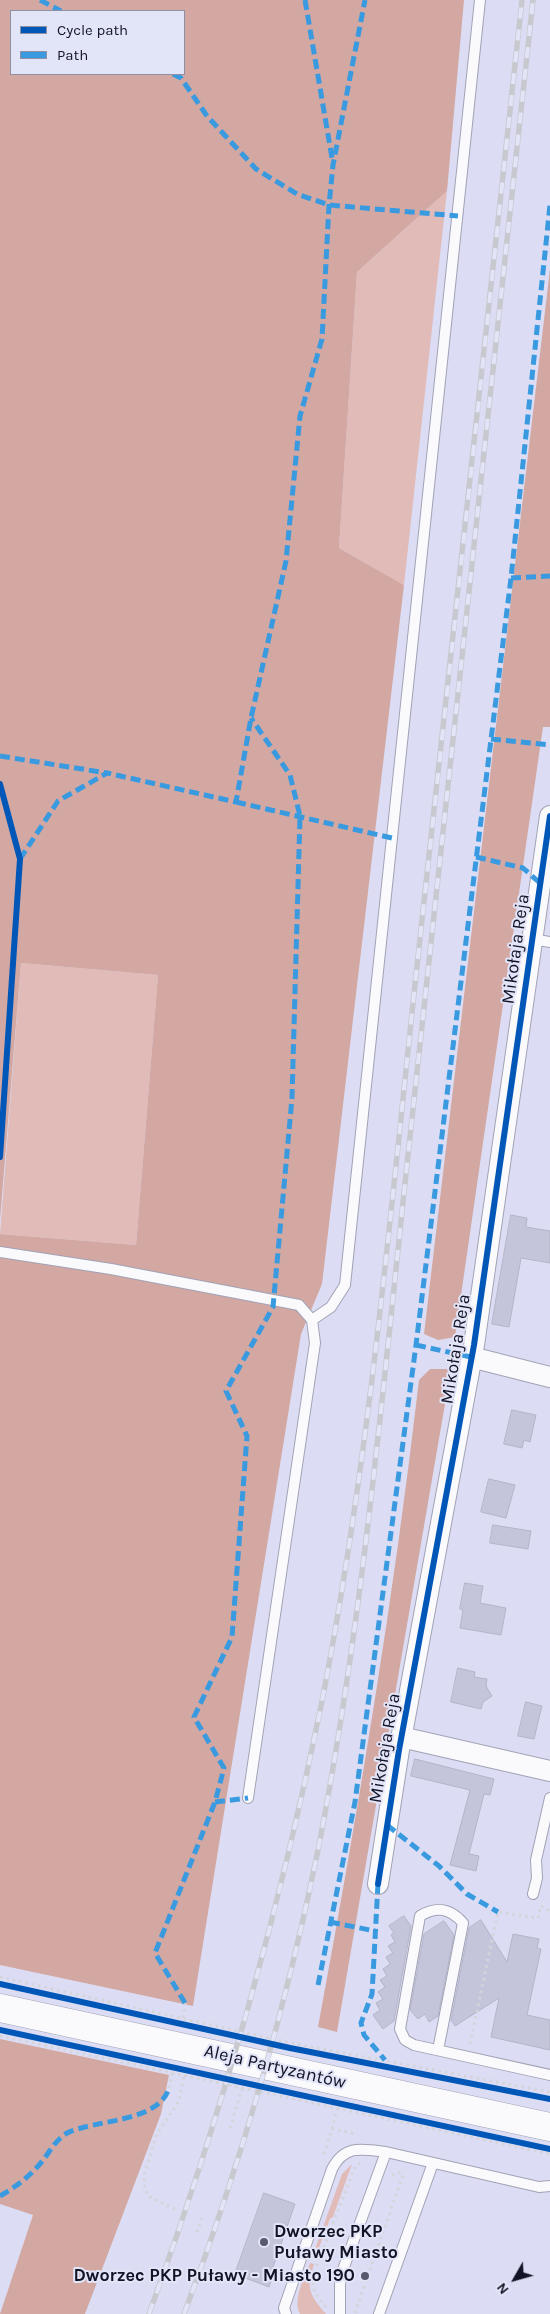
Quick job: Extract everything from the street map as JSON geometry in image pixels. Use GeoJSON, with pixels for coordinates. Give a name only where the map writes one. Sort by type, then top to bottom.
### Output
{"type":"FeatureCollection","features":[{"type":"Feature","properties":{"kind":"main road","name":"Aleja Partyzantów"},"geometry":{"type":"LineString","coordinates":[[0,2008],[550,2127]]}},
{"type":"Feature","properties":{"kind":"street","name":"Mikołaja Reja"},"geometry":{"type":"LineString","coordinates":[[378,1884],[401,1738],[471,1356],[541,940],[550,816]]}},
{"type":"Feature","properties":{"kind":"street"},"geometry":{"type":"LineString","coordinates":[[471,1356],[550,1377]]}},
{"type":"Feature","properties":{"kind":"street"},"geometry":{"type":"LineString","coordinates":[[401,1738],[550,1771]]}},
{"type":"Feature","properties":{"kind":"lane"},"geometry":{"type":"LineString","coordinates":[[312,1320],[331,1307],[345,1285],[480,0]]}},
{"type":"Feature","properties":{"kind":"lane"},"geometry":{"type":"LineString","coordinates":[[0,1252],[111,1269],[299,1305],[312,1320],[315,1343],[248,1798]]}},
{"type":"Feature","properties":{"kind":"lane"},"geometry":{"type":"LineString","coordinates":[[533,1894],[537,1878],[536,1860],[550,1798]]}},
{"type":"Feature","properties":{"kind":"lane"},"geometry":{"type":"LineString","coordinates":[[438,2050],[463,1924],[454,1913],[432,1909],[420,1916],[400,2029],[405,2040],[438,2050],[550,2075]]}},
{"type":"Feature","properties":{"kind":"lane"},"geometry":{"type":"LineString","coordinates":[[283,2312],[332,2168],[337,2160],[353,2150],[386,2152],[539,2187],[550,2186]]}},
{"type":"Feature","properties":{"kind":"lane"},"geometry":{"type":"LineString","coordinates":[[335,2313],[341,2275],[386,2152]]}},
{"type":"Feature","properties":{"kind":"lane"},"geometry":{"type":"LineString","coordinates":[[379,2314],[433,2163]]}},
{"type":"Feature","properties":{"kind":"path"},"geometry":{"type":"LineString","coordinates":[[467,2056],[498,1912],[538,1918],[541,1906],[550,1911]]}},
{"type":"Feature","properties":{"kind":"path"},"geometry":{"type":"LineString","coordinates":[[0,1977],[291,2042],[550,2092]]}},
{"type":"Feature","properties":{"kind":"path"},"geometry":{"type":"LineString","coordinates":[[0,1984],[290,2048],[550,2098]]}},
{"type":"Feature","properties":{"kind":"path"},"geometry":{"type":"LineString","coordinates":[[183,2018],[186,2002]]}},
{"type":"Feature","properties":{"kind":"path"},"geometry":{"type":"LineString","coordinates":[[0,2030],[550,2149]]}},
{"type":"Feature","properties":{"kind":"path"},"geometry":{"type":"LineString","coordinates":[[0,2036],[550,2154]]}},
{"type":"Feature","properties":{"kind":"path"},"geometry":{"type":"LineString","coordinates":[[169,2088],[172,2074]]}},
{"type":"Feature","properties":{"kind":"path"},"geometry":{"type":"LineString","coordinates":[[175,2208],[150,2197],[145,2190],[144,2175],[157,2134],[179,2102],[184,2076]]}},
{"type":"Feature","properties":{"kind":"path"},"geometry":{"type":"LineString","coordinates":[[230,2128],[242,2089]]}},
{"type":"Feature","properties":{"kind":"path"},"geometry":{"type":"LineString","coordinates":[[332,2129],[337,2109]]}},
{"type":"Feature","properties":{"kind":"path"},"geometry":{"type":"LineString","coordinates":[[335,2313],[314,2295],[312,2275],[354,2169],[360,2163],[365,2164],[371,2171],[387,2176],[404,2171],[355,2314]]}},
{"type":"Feature","properties":{"kind":"path"},"geometry":{"type":"LineString","coordinates":[[197,2232],[202,2218]]}},
{"type":"Feature","properties":{"kind":"shaded area"},"geometry":{"type":"Polygon","coordinates":[[[0,0],[464,0],[447,191],[357,272],[339,548],[404,585],[322,1284],[301,1334],[193,2006],[0,1965],[0,1234],[136,1245],[158,975],[21,963],[0,1220],[0,0]]]}},
{"type":"Feature","properties":{"kind":"shaded area"},"geometry":{"type":"Polygon","coordinates":[[[447,191],[404,585],[339,548],[357,272],[447,191]]]}},
{"type":"Feature","properties":{"kind":"shaded area"},"geometry":{"type":"Polygon","coordinates":[[[550,269],[550,727],[543,727],[455,1337],[438,1340],[424,1334],[550,269]]]}},
{"type":"Feature","properties":{"kind":"shaded area"},"geometry":{"type":"Polygon","coordinates":[[[21,963],[158,975],[136,1245],[0,1234],[21,963]]]}},
{"type":"Feature","properties":{"kind":"shaded area"},"geometry":{"type":"Polygon","coordinates":[[[430,1369],[451,1369],[337,2032],[318,2027],[387,1623],[419,1380],[430,1369]]]}},
{"type":"Feature","properties":{"kind":"shaded area"},"geometry":{"type":"Polygon","coordinates":[[[0,2039],[169,2075],[161,2114],[85,2314],[0,2314],[33,2215],[0,2204],[0,2039]]]}},
{"type":"Feature","properties":{"kind":"shaded area"},"geometry":{"type":"Polygon","coordinates":[[[352,2164],[333,2217],[330,2219],[317,2253],[314,2252],[342,2174],[352,2164]]]}},
{"type":"Feature","properties":{"kind":"shaded area"},"geometry":{"type":"Polygon","coordinates":[[[310,2263],[314,2264],[310,2280],[311,2291],[326,2314],[300,2314],[298,2308],[298,2295],[310,2263]]]}},
{"type":"Feature","properties":{"kind":"building"},"geometry":{"type":"Polygon","coordinates":[[[511,1215],[527,1218],[526,1227],[550,1231],[550,1263],[521,1258],[509,1327],[492,1324],[511,1215]]]}},
{"type":"Feature","properties":{"kind":"building"},"geometry":{"type":"Polygon","coordinates":[[[512,1410],[536,1415],[530,1442],[524,1440],[522,1448],[504,1444],[512,1410]]]}},
{"type":"Feature","properties":{"kind":"building"},"geometry":{"type":"Polygon","coordinates":[[[489,1479],[515,1485],[506,1518],[481,1512],[489,1479]]]}},
{"type":"Feature","properties":{"kind":"building"},"geometry":{"type":"Polygon","coordinates":[[[493,1525],[531,1531],[528,1549],[490,1543],[493,1525]]]}},
{"type":"Feature","properties":{"kind":"building"},"geometry":{"type":"Polygon","coordinates":[[[465,1583],[483,1586],[480,1603],[506,1608],[501,1635],[460,1628],[463,1610],[460,1609],[465,1583]]]}},
{"type":"Feature","properties":{"kind":"building"},"geometry":{"type":"Polygon","coordinates":[[[458,1668],[475,1672],[474,1677],[487,1679],[486,1686],[492,1696],[483,1702],[481,1709],[451,1702],[458,1668]]]}},
{"type":"Feature","properties":{"kind":"building"},"geometry":{"type":"Polygon","coordinates":[[[526,1702],[542,1706],[534,1739],[518,1736],[526,1702]]]}},
{"type":"Feature","properties":{"kind":"building"},"geometry":{"type":"Polygon","coordinates":[[[415,1759],[494,1779],[490,1795],[484,1794],[469,1854],[479,1856],[476,1871],[450,1865],[470,1790],[411,1776],[415,1759]]]}},
{"type":"Feature","properties":{"kind":"building"},"geometry":{"type":"Polygon","coordinates":[[[404,1916],[411,1926],[394,2021],[383,2029],[373,2015],[380,2010],[376,2003],[383,1999],[378,1992],[385,1987],[380,1980],[387,1976],[383,1969],[390,1964],[386,1957],[393,1953],[388,1946],[395,1942],[391,1935],[394,1933],[389,1926],[404,1916]]]}},
{"type":"Feature","properties":{"kind":"building"},"geometry":{"type":"Polygon","coordinates":[[[481,1920],[507,1962],[513,1934],[539,1939],[537,1948],[541,1949],[527,2015],[550,2020],[550,2050],[491,2037],[499,1998],[455,2026],[451,2020],[469,1928],[481,1920]]]}},
{"type":"Feature","properties":{"kind":"building"},"geometry":{"type":"Polygon","coordinates":[[[444,1921],[454,1935],[438,2016],[429,2022],[425,2014],[418,2019],[410,2010],[424,1934],[444,1921]]]}},
{"type":"Feature","properties":{"kind":"building","name":"Dworzec PKP Puławy Miasto"},"geometry":{"type":"Polygon","coordinates":[[[264,2193],[295,2204],[273,2267],[276,2268],[269,2287],[235,2274],[264,2193]]]}},
{"type":"Feature","properties":{"kind":"railway"},"geometry":{"type":"LineString","coordinates":[[149,2314],[176,2239],[225,2087],[288,1857],[322,1701],[353,1520],[377,1339],[522,0]]}},
{"type":"Feature","properties":{"kind":"railway"},"geometry":{"type":"LineString","coordinates":[[184,2314],[243,2142],[292,1968],[318,1850],[348,1673],[382,1405],[533,0]]}},
{"type":"Feature","properties":{"kind":"marked path"},"geometry":{"type":"LineString","coordinates":[[40,0],[59,10]]}},
{"type":"Feature","properties":{"kind":"marked path"},"geometry":{"type":"LineString","coordinates":[[305,0],[332,158]]}},
{"type":"Feature","properties":{"kind":"marked path"},"geometry":{"type":"LineString","coordinates":[[20,859],[58,801],[107,773],[236,802],[251,718],[286,561],[300,416],[322,339],[333,165],[365,0]]}},
{"type":"Feature","properties":{"kind":"marked path"},"geometry":{"type":"LineString","coordinates":[[175,75],[181,78],[207,116],[256,169],[297,194],[329,205],[458,216]]}},
{"type":"Feature","properties":{"kind":"marked path"},"geometry":{"type":"LineString","coordinates":[[318,1985],[355,1802],[416,1345],[511,578],[550,205]]}},
{"type":"Feature","properties":{"kind":"marked path"},"geometry":{"type":"LineString","coordinates":[[511,578],[550,576]]}},
{"type":"Feature","properties":{"kind":"marked path"},"geometry":{"type":"LineString","coordinates":[[185,2003],[155,1953],[215,1802],[224,1768],[194,1717],[232,1637],[247,1436],[226,1391],[273,1307],[292,1098],[300,816],[290,775],[251,718]]}},
{"type":"Feature","properties":{"kind":"marked path"},"geometry":{"type":"LineString","coordinates":[[491,739],[550,745]]}},
{"type":"Feature","properties":{"kind":"marked path"},"geometry":{"type":"LineString","coordinates":[[0,756],[107,773]]}},
{"type":"Feature","properties":{"kind":"marked path"},"geometry":{"type":"LineString","coordinates":[[236,802],[392,838]]}},
{"type":"Feature","properties":{"kind":"marked path"},"geometry":{"type":"LineString","coordinates":[[476,857],[523,868],[540,883]]}},
{"type":"Feature","properties":{"kind":"marked path"},"geometry":{"type":"LineString","coordinates":[[416,1345],[471,1357]]}},
{"type":"Feature","properties":{"kind":"marked path"},"geometry":{"type":"LineString","coordinates":[[215,1802],[248,1798]]}},
{"type":"Feature","properties":{"kind":"marked path"},"geometry":{"type":"LineString","coordinates":[[387,1825],[439,1866],[467,1894],[498,1912]]}},
{"type":"Feature","properties":{"kind":"marked path"},"geometry":{"type":"LineString","coordinates":[[378,1884],[372,1994],[361,2023],[364,2035],[385,2060]]}},
{"type":"Feature","properties":{"kind":"marked path"},"geometry":{"type":"LineString","coordinates":[[330,1922],[375,1931]]}},
{"type":"Feature","properties":{"kind":"marked path"},"geometry":{"type":"LineString","coordinates":[[0,2196],[31,2174],[67,2133],[79,2128],[140,2114],[152,2108],[163,2099],[169,2088]]}},
{"type":"Feature","properties":{"kind":"cycle path"},"geometry":{"type":"LineString","coordinates":[[0,784],[20,859],[0,1157]]}},
{"type":"Feature","properties":{"kind":"cycle path"},"geometry":{"type":"LineString","coordinates":[[378,1884],[399,1750],[474,1345],[550,816]]}},
{"type":"Feature","properties":{"kind":"cycle path"},"geometry":{"type":"LineString","coordinates":[[0,1984],[290,2048],[550,2099]]}},
{"type":"Feature","properties":{"kind":"cycle path"},"geometry":{"type":"LineString","coordinates":[[0,2030],[550,2149]]}},
{"type":"Feature","properties":{"kind":"place","name":"Dworzec PKP Puławy Miasto"},"geometry":{"type":"Point","coordinates":[264,2242]}},
{"type":"Feature","properties":{"kind":"place","name":"Dworzec PKP Puławy - Miasto 190"},"geometry":{"type":"Point","coordinates":[365,2276]}}]}
